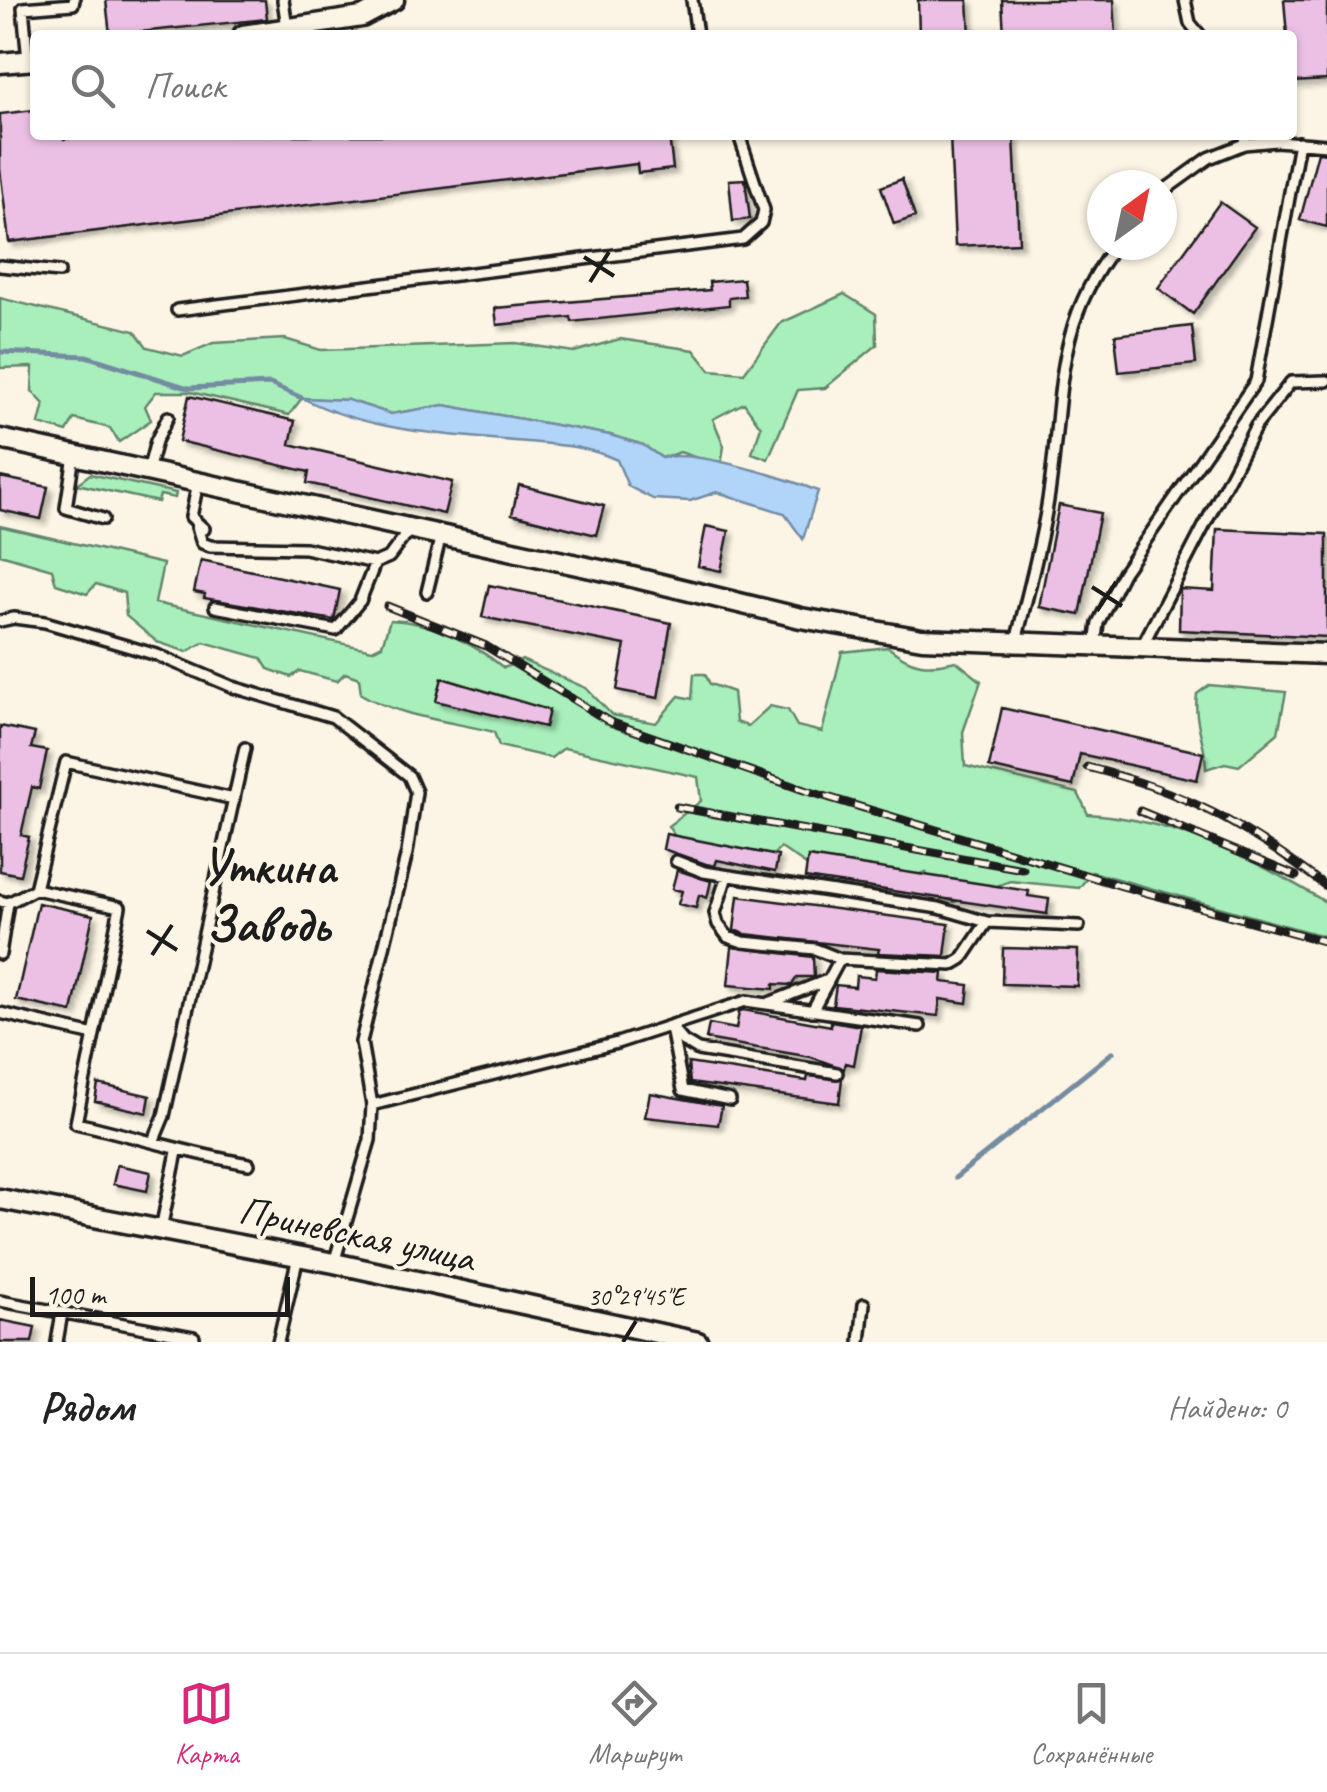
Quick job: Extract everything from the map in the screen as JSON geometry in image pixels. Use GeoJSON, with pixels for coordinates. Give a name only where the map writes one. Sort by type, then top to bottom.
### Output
{"type":"FeatureCollection","features":[{"type":"Feature","properties":{"kind":"street"},"geometry":{"type":"LineString","coordinates":[[287,30],[362,18],[394,0]]}},
{"type":"Feature","properties":{"kind":"street"},"geometry":{"type":"LineString","coordinates":[[0,63],[30,60]]}},
{"type":"Feature","properties":{"kind":"street"},"geometry":{"type":"LineString","coordinates":[[0,439],[801,618],[922,639],[1327,654]]}},
{"type":"Feature","properties":{"kind":"street","name":"Приневская улица"},"geometry":{"type":"LineString","coordinates":[[0,1199],[334,1263],[698,1342]]}},
{"type":"Feature","properties":{"kind":"lane"},"geometry":{"type":"LineString","coordinates":[[30,54],[23,8],[73,4],[74,0]]}},
{"type":"Feature","properties":{"kind":"lane"},"geometry":{"type":"LineString","coordinates":[[283,0],[287,30]]}},
{"type":"Feature","properties":{"kind":"lane"},"geometry":{"type":"LineString","coordinates":[[692,0],[695,30]]}},
{"type":"Feature","properties":{"kind":"lane"},"geometry":{"type":"LineString","coordinates":[[1185,0],[1190,24],[1195,30]]}},
{"type":"Feature","properties":{"kind":"lane"},"geometry":{"type":"LineString","coordinates":[[177,310],[744,239],[760,223],[764,210],[741,140]]}},
{"type":"Feature","properties":{"kind":"lane"},"geometry":{"type":"LineString","coordinates":[[1177,181],[1244,140],[1327,146]]}},
{"type":"Feature","properties":{"kind":"lane"},"geometry":{"type":"LineString","coordinates":[[1096,646],[1098,623],[1123,572],[1256,382],[1299,142]]}},
{"type":"Feature","properties":{"kind":"lane"},"geometry":{"type":"LineString","coordinates":[[1016,644],[1048,502],[1067,336],[1094,273],[1104,260]]}},
{"type":"Feature","properties":{"kind":"lane"},"geometry":{"type":"LineString","coordinates":[[0,266],[59,272]]}},
{"type":"Feature","properties":{"kind":"lane"},"geometry":{"type":"LineString","coordinates":[[1141,648],[1256,426],[1291,382],[1327,381]]}},
{"type":"Feature","properties":{"kind":"lane"},"geometry":{"type":"LineString","coordinates":[[148,472],[156,441],[168,418]]}},
{"type":"Feature","properties":{"kind":"lane"},"geometry":{"type":"LineString","coordinates":[[74,455],[66,508],[103,519]]}},
{"type":"Feature","properties":{"kind":"lane"},"geometry":{"type":"LineString","coordinates":[[198,482],[191,517],[201,528],[202,543],[210,546],[305,548],[375,563],[388,557],[410,528]]}},
{"type":"Feature","properties":{"kind":"lane"},"geometry":{"type":"LineString","coordinates":[[427,592],[441,535]]}},
{"type":"Feature","properties":{"kind":"lane"},"geometry":{"type":"LineString","coordinates":[[215,608],[336,630],[360,601],[375,563]]}},
{"type":"Feature","properties":{"kind":"lane"},"geometry":{"type":"LineString","coordinates":[[0,621],[14,618],[45,622],[157,655],[233,688],[333,717],[409,776],[416,792],[407,853],[361,1042],[372,1106],[370,1140],[334,1263]]}},
{"type":"Feature","properties":{"kind":"lane"},"geometry":{"type":"LineString","coordinates":[[154,1140],[164,1116],[245,748]]}},
{"type":"Feature","properties":{"kind":"lane"},"geometry":{"type":"LineString","coordinates":[[36,889],[66,762],[234,798]]}},
{"type":"Feature","properties":{"kind":"lane"},"geometry":{"type":"LineString","coordinates":[[676,861],[727,876],[938,908],[987,922],[1079,926]]}},
{"type":"Feature","properties":{"kind":"lane"},"geometry":{"type":"LineString","coordinates":[[727,876],[715,912],[728,937],[742,942],[815,948],[840,960],[952,965],[962,960],[987,922]]}},
{"type":"Feature","properties":{"kind":"lane"},"geometry":{"type":"LineString","coordinates":[[0,954],[4,902],[36,889],[120,907],[76,1123],[154,1140],[177,1152],[248,1164]]}},
{"type":"Feature","properties":{"kind":"lane"},"geometry":{"type":"LineString","coordinates":[[812,1011],[825,981],[840,960]]}},
{"type":"Feature","properties":{"kind":"lane"},"geometry":{"type":"LineString","coordinates":[[766,1004],[825,981]]}},
{"type":"Feature","properties":{"kind":"lane"},"geometry":{"type":"LineString","coordinates":[[372,1106],[670,1026],[746,1001],[920,1026]]}},
{"type":"Feature","properties":{"kind":"lane"},"geometry":{"type":"LineString","coordinates":[[0,1013],[94,1035]]}},
{"type":"Feature","properties":{"kind":"lane"},"geometry":{"type":"LineString","coordinates":[[670,1026],[698,1050],[838,1072]]}},
{"type":"Feature","properties":{"kind":"lane"},"geometry":{"type":"LineString","coordinates":[[670,1026],[683,1090],[730,1100]]}},
{"type":"Feature","properties":{"kind":"lane"},"geometry":{"type":"LineString","coordinates":[[161,1228],[177,1152]]}},
{"type":"Feature","properties":{"kind":"lane"},"geometry":{"type":"LineString","coordinates":[[278,1342],[298,1256]]}},
{"type":"Feature","properties":{"kind":"lane"},"geometry":{"type":"LineString","coordinates":[[0,1302],[194,1337],[193,1342]]}},
{"type":"Feature","properties":{"kind":"lane"},"geometry":{"type":"LineString","coordinates":[[860,1342],[864,1304]]}},
{"type":"Feature","properties":{"kind":"lane"},"geometry":{"type":"LineString","coordinates":[[56,1342],[62,1313]]}},
{"type":"Feature","properties":{"kind":"green space"},"geometry":{"type":"Polygon","coordinates":[[[844,294],[876,314],[877,345],[825,388],[798,390],[768,459],[752,453],[761,427],[744,403],[713,419],[724,446],[721,466],[680,452],[662,458],[643,445],[610,435],[444,405],[391,414],[348,400],[302,398],[289,415],[190,392],[156,392],[145,406],[151,420],[119,442],[110,428],[74,419],[67,432],[39,424],[44,404],[32,391],[33,367],[0,368],[0,298],[135,331],[147,347],[183,356],[213,343],[285,339],[321,350],[516,343],[574,352],[620,339],[694,350],[710,370],[744,373],[781,323],[844,294]]]}},
{"type":"Feature","properties":{"kind":"green space"},"geometry":{"type":"Polygon","coordinates":[[[90,474],[176,493],[175,498],[160,495],[158,502],[77,484],[90,474]]]}},
{"type":"Feature","properties":{"kind":"green space"},"geometry":{"type":"Polygon","coordinates":[[[0,526],[163,564],[155,603],[372,650],[382,645],[390,620],[421,624],[465,642],[504,668],[522,660],[586,688],[612,715],[656,723],[679,696],[692,699],[694,674],[705,674],[710,684],[733,692],[736,722],[748,726],[770,706],[788,710],[797,726],[822,732],[842,652],[888,647],[920,664],[956,661],[981,681],[963,732],[965,766],[1078,793],[1088,814],[1151,824],[1242,857],[1327,903],[1327,937],[1092,872],[1079,888],[1010,881],[955,902],[933,896],[926,872],[903,881],[815,871],[781,848],[769,858],[686,853],[668,826],[701,801],[698,777],[564,748],[551,758],[499,746],[494,732],[376,702],[361,694],[359,678],[345,673],[337,681],[300,671],[291,677],[268,669],[261,658],[204,642],[187,652],[157,642],[126,616],[124,593],[96,584],[87,594],[56,584],[52,569],[0,554],[0,526]]]}},
{"type":"Feature","properties":{"kind":"green space"},"geometry":{"type":"Polygon","coordinates":[[[1209,685],[1286,692],[1278,733],[1239,766],[1225,763],[1206,769],[1196,704],[1197,694],[1209,685]]]}},
{"type":"Feature","properties":{"kind":"water"},"geometry":{"type":"Polygon","coordinates":[[[302,398],[348,400],[391,414],[444,405],[610,435],[643,445],[662,458],[715,461],[818,491],[803,539],[784,513],[717,492],[690,501],[653,499],[628,486],[617,460],[595,452],[384,425],[356,419],[302,398]]]}},
{"type":"Feature","properties":{"kind":"building"},"geometry":{"type":"Polygon","coordinates":[[[106,0],[265,0],[267,19],[159,30],[109,30],[106,0]]]}},
{"type":"Feature","properties":{"kind":"building"},"geometry":{"type":"Polygon","coordinates":[[[918,0],[968,0],[970,30],[919,30],[918,0]]]}},
{"type":"Feature","properties":{"kind":"building"},"geometry":{"type":"Polygon","coordinates":[[[1002,0],[1114,0],[1116,30],[1004,30],[1002,0]]]}},
{"type":"Feature","properties":{"kind":"building"},"geometry":{"type":"Polygon","coordinates":[[[1284,0],[1327,0],[1327,80],[1297,82],[1297,30],[1287,30],[1284,0]]]}},
{"type":"Feature","properties":{"kind":"building"},"geometry":{"type":"Polygon","coordinates":[[[30,111],[30,140],[670,140],[673,169],[638,173],[637,164],[9,242],[0,169],[0,114],[30,111]]]}},
{"type":"Feature","properties":{"kind":"building"},"geometry":{"type":"Polygon","coordinates":[[[950,140],[1014,140],[1019,243],[955,246],[950,140]]]}},
{"type":"Feature","properties":{"kind":"building"},"geometry":{"type":"Polygon","coordinates":[[[1318,152],[1327,153],[1327,227],[1300,220],[1318,152]]]}},
{"type":"Feature","properties":{"kind":"building"},"geometry":{"type":"Polygon","coordinates":[[[745,179],[750,219],[733,221],[729,180],[745,179]]]}},
{"type":"Feature","properties":{"kind":"building"},"geometry":{"type":"Polygon","coordinates":[[[902,179],[915,217],[894,224],[881,187],[902,179]]]}},
{"type":"Feature","properties":{"kind":"building"},"geometry":{"type":"Polygon","coordinates":[[[1220,202],[1255,227],[1193,314],[1158,288],[1220,202]]]}},
{"type":"Feature","properties":{"kind":"building"},"geometry":{"type":"Polygon","coordinates":[[[743,279],[745,296],[729,298],[729,305],[572,322],[571,317],[497,325],[495,308],[710,290],[709,282],[743,279]]]}},
{"type":"Feature","properties":{"kind":"building"},"geometry":{"type":"Polygon","coordinates":[[[1192,326],[1196,364],[1119,372],[1115,335],[1192,326]]]}},
{"type":"Feature","properties":{"kind":"building"},"geometry":{"type":"Polygon","coordinates":[[[189,396],[295,421],[290,444],[452,482],[444,514],[307,483],[309,472],[179,441],[189,396]]]}},
{"type":"Feature","properties":{"kind":"building"},"geometry":{"type":"Polygon","coordinates":[[[0,477],[48,487],[41,519],[0,510],[0,477]]]}},
{"type":"Feature","properties":{"kind":"building"},"geometry":{"type":"Polygon","coordinates":[[[519,485],[604,506],[596,535],[512,514],[519,485]]]}},
{"type":"Feature","properties":{"kind":"building"},"geometry":{"type":"Polygon","coordinates":[[[1059,505],[1100,513],[1080,615],[1039,607],[1059,505]]]}},
{"type":"Feature","properties":{"kind":"building"},"geometry":{"type":"Polygon","coordinates":[[[706,526],[729,531],[721,571],[698,566],[706,526]]]}},
{"type":"Feature","properties":{"kind":"building"},"geometry":{"type":"Polygon","coordinates":[[[1217,529],[1327,534],[1327,637],[1179,630],[1180,589],[1214,591],[1217,529]]]}},
{"type":"Feature","properties":{"kind":"building"},"geometry":{"type":"Polygon","coordinates":[[[201,560],[340,590],[334,620],[204,598],[205,594],[194,592],[201,560]]]}},
{"type":"Feature","properties":{"kind":"building"},"geometry":{"type":"Polygon","coordinates":[[[489,585],[671,623],[658,698],[617,690],[625,645],[482,617],[489,585]]]}},
{"type":"Feature","properties":{"kind":"building"},"geometry":{"type":"Polygon","coordinates":[[[442,678],[549,710],[545,727],[436,701],[442,678]]]}},
{"type":"Feature","properties":{"kind":"building"},"geometry":{"type":"Polygon","coordinates":[[[1002,708],[1203,753],[1197,780],[1080,754],[1073,786],[989,767],[1002,708]]]}},
{"type":"Feature","properties":{"kind":"building"},"geometry":{"type":"Polygon","coordinates":[[[0,726],[35,733],[31,748],[47,751],[39,789],[32,787],[21,835],[29,837],[20,875],[0,871],[0,726]]]}},
{"type":"Feature","properties":{"kind":"building"},"geometry":{"type":"Polygon","coordinates":[[[666,834],[778,856],[775,872],[717,860],[715,866],[706,864],[663,849],[666,834]]]}},
{"type":"Feature","properties":{"kind":"building"},"geometry":{"type":"Polygon","coordinates":[[[808,857],[1029,891],[1028,896],[1049,899],[1047,914],[805,878],[808,857]]]}},
{"type":"Feature","properties":{"kind":"building"},"geometry":{"type":"Polygon","coordinates":[[[677,870],[711,881],[707,898],[699,895],[696,908],[678,904],[682,891],[672,889],[677,870]]]}},
{"type":"Feature","properties":{"kind":"building"},"geometry":{"type":"Polygon","coordinates":[[[738,896],[949,924],[945,956],[878,953],[879,949],[745,934],[734,930],[738,896]]]}},
{"type":"Feature","properties":{"kind":"building"},"geometry":{"type":"Polygon","coordinates":[[[38,903],[93,915],[72,1012],[16,1000],[38,903]]]}},
{"type":"Feature","properties":{"kind":"building"},"geometry":{"type":"Polygon","coordinates":[[[732,947],[813,957],[814,977],[797,977],[792,985],[774,984],[774,989],[728,985],[732,947]]]}},
{"type":"Feature","properties":{"kind":"building"},"geometry":{"type":"Polygon","coordinates":[[[1003,948],[1078,950],[1077,986],[1002,984],[1003,948]]]}},
{"type":"Feature","properties":{"kind":"building"},"geometry":{"type":"Polygon","coordinates":[[[876,969],[943,973],[942,982],[969,985],[967,1003],[940,999],[938,1016],[833,1005],[836,985],[855,987],[856,976],[875,978],[876,969]]]}},
{"type":"Feature","properties":{"kind":"building"},"geometry":{"type":"Polygon","coordinates":[[[739,1012],[831,1026],[831,1021],[861,1026],[854,1065],[845,1063],[844,1069],[811,1057],[706,1039],[709,1024],[736,1029],[739,1012]]]}},
{"type":"Feature","properties":{"kind":"building"},"geometry":{"type":"Polygon","coordinates":[[[688,1063],[807,1081],[808,1076],[842,1079],[839,1103],[690,1083],[688,1063]]]}},
{"type":"Feature","properties":{"kind":"building"},"geometry":{"type":"Polygon","coordinates":[[[98,1084],[150,1096],[147,1113],[95,1101],[98,1084]]]}},
{"type":"Feature","properties":{"kind":"building"},"geometry":{"type":"Polygon","coordinates":[[[650,1093],[722,1106],[718,1125],[645,1117],[650,1093]]]}},
{"type":"Feature","properties":{"kind":"building"},"geometry":{"type":"Polygon","coordinates":[[[117,1165],[151,1172],[147,1191],[113,1184],[117,1165]]]}},
{"type":"Feature","properties":{"kind":"building"},"geometry":{"type":"Polygon","coordinates":[[[0,1320],[35,1327],[32,1342],[0,1342],[0,1320]]]}},
{"type":"Feature","properties":{"kind":"waterway"},"geometry":{"type":"LineString","coordinates":[[0,352],[86,356],[188,388],[270,384],[302,398]]}},
{"type":"Feature","properties":{"kind":"waterway"},"geometry":{"type":"LineString","coordinates":[[955,1178],[1113,1052]]}},
{"type":"Feature","properties":{"kind":"railway"},"geometry":{"type":"LineString","coordinates":[[387,606],[486,646],[610,722],[804,790],[1122,886],[1327,942]]}},
{"type":"Feature","properties":{"kind":"railway"},"geometry":{"type":"LineString","coordinates":[[1087,767],[1155,788],[1214,813],[1327,887]]}},
{"type":"Feature","properties":{"kind":"railway"},"geometry":{"type":"LineString","coordinates":[[677,807],[1023,869]]}},
{"type":"Feature","properties":{"kind":"railway"},"geometry":{"type":"LineString","coordinates":[[1140,811],[1296,876]]}},
{"type":"Feature","properties":{"kind":"district","name":"Уткина Заводь"},"geometry":{"type":"Point","coordinates":[268,894]}}]}
